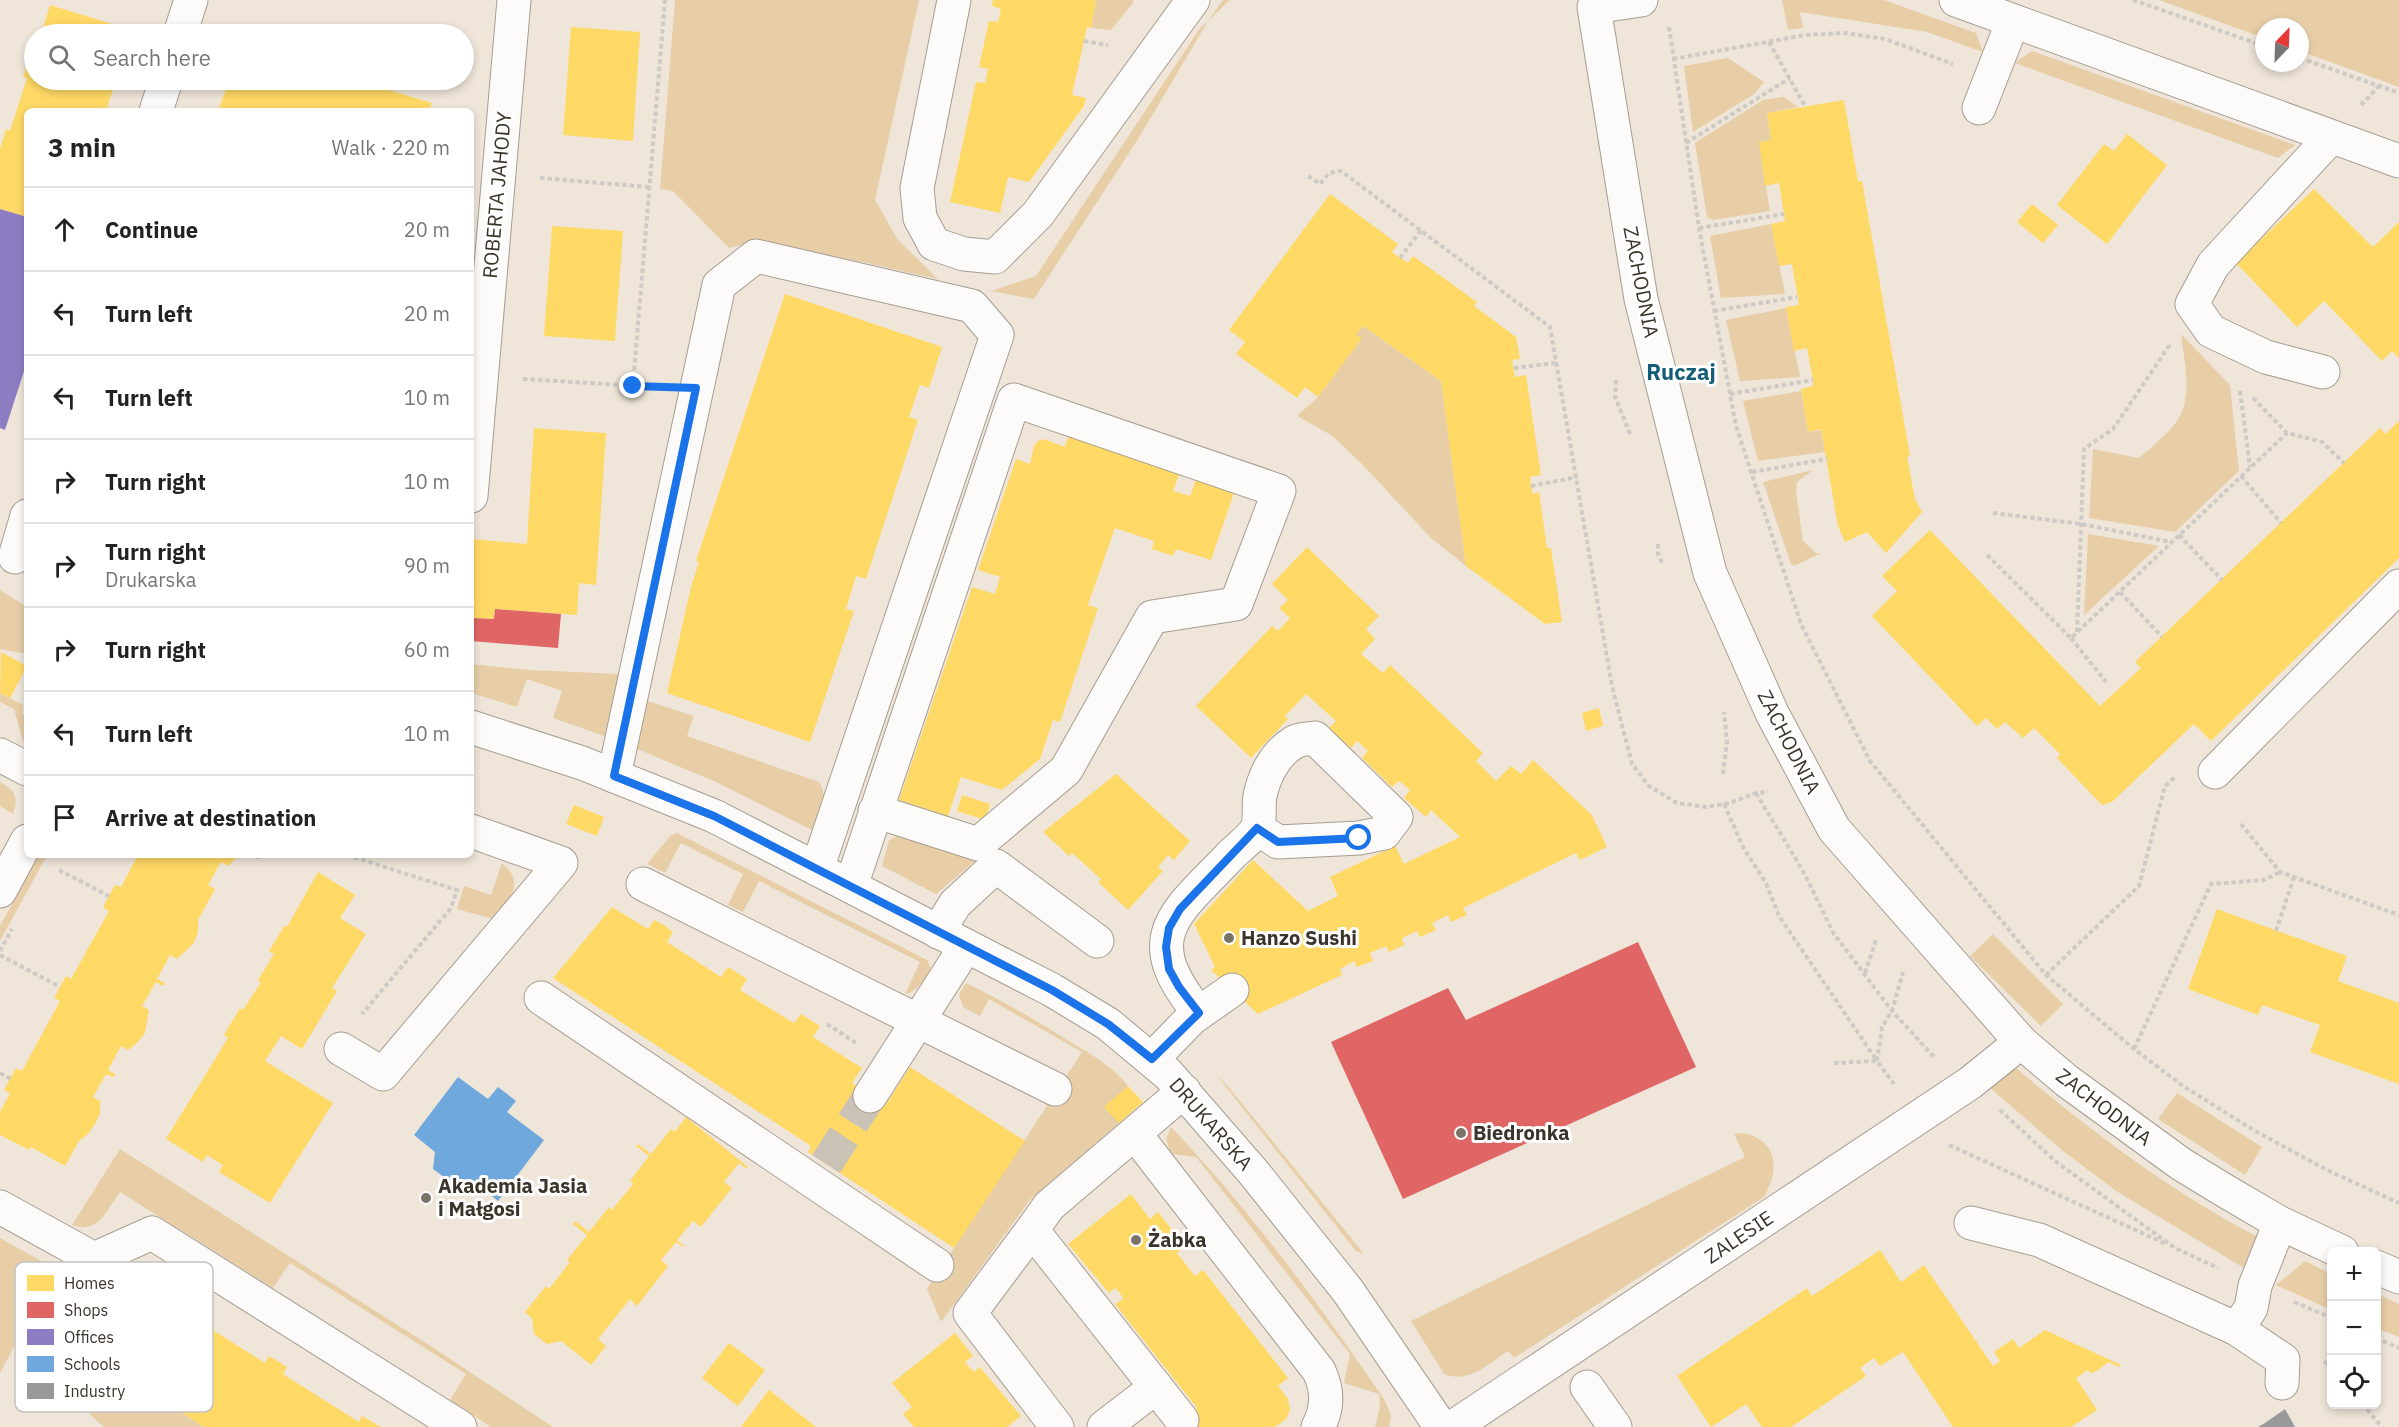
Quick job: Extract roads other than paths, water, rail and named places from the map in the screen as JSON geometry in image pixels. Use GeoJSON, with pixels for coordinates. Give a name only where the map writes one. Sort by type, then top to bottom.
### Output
{"type":"FeatureCollection","features":[{"type":"Feature","properties":{"kind":"street"},"geometry":{"type":"LineString","coordinates":[[183,24],[191,0]]}},
{"type":"Feature","properties":{"kind":"street","name":"ROBERTA JAHODY"},"geometry":{"type":"LineString","coordinates":[[474,464],[514,0]]}},
{"type":"Feature","properties":{"kind":"street"},"geometry":{"type":"LineString","coordinates":[[954,0],[917,188],[920,218],[934,244],[964,254],[995,257],[1038,214],[1193,0]]}},
{"type":"Feature","properties":{"kind":"street","name":"ZACHODNIA"},"geometry":{"type":"LineString","coordinates":[[1641,0],[1594,7],[1641,299],[1710,573],[1773,713],[1834,829],[2021,1042],[2067,1081],[2181,1164],[2280,1222],[2333,1247]]}},
{"type":"Feature","properties":{"kind":"street"},"geometry":{"type":"LineString","coordinates":[[1956,0],[2399,160]]}},
{"type":"Feature","properties":{"kind":"street"},"geometry":{"type":"LineString","coordinates":[[1979,108],[2013,21]]}},
{"type":"Feature","properties":{"kind":"street"},"geometry":{"type":"LineString","coordinates":[[157,108],[163,90]]}},
{"type":"Feature","properties":{"kind":"street"},"geometry":{"type":"LineString","coordinates":[[2323,372],[2266,357],[2211,331],[2192,304],[2213,265],[2331,137]]}},
{"type":"Feature","properties":{"kind":"street"},"geometry":{"type":"LineString","coordinates":[[614,776],[719,285],[756,256],[972,306],[997,335],[817,869]]}},
{"type":"Feature","properties":{"kind":"street"},"geometry":{"type":"LineString","coordinates":[[851,886],[875,811],[1014,400],[1279,491],[1236,604],[1152,617],[1066,770],[978,844],[875,811]]}},
{"type":"Feature","properties":{"kind":"street"},"geometry":{"type":"LineString","coordinates":[[14,556],[24,525]]}},
{"type":"Feature","properties":{"kind":"street"},"geometry":{"type":"LineString","coordinates":[[2215,772],[2399,586]]}},
{"type":"Feature","properties":{"kind":"street","name":"DRUKARSKA"},"geometry":{"type":"LineString","coordinates":[[474,728],[549,751],[714,816],[1084,1008],[1152,1059],[1184,1091],[1348,1291],[1441,1427]]}},
{"type":"Feature","properties":{"kind":"street"},"geometry":{"type":"LineString","coordinates":[[0,755],[24,767]]}},
{"type":"Feature","properties":{"kind":"street"},"geometry":{"type":"LineString","coordinates":[[1199,1013],[1179,987],[1169,969],[1166,947],[1169,928],[1180,909],[1257,828]]}},
{"type":"Feature","properties":{"kind":"street"},"geometry":{"type":"LineString","coordinates":[[342,1049],[383,1074],[561,863],[474,832]]}},
{"type":"Feature","properties":{"kind":"street"},"geometry":{"type":"LineString","coordinates":[[0,891],[24,847]]}},
{"type":"Feature","properties":{"kind":"street"},"geometry":{"type":"LineString","coordinates":[[870,1096],[918,1021],[952,939],[955,903],[996,866],[1097,941]]}},
{"type":"Feature","properties":{"kind":"street"},"geometry":{"type":"LineString","coordinates":[[643,884],[1055,1089]]}},
{"type":"Feature","properties":{"kind":"street"},"geometry":{"type":"LineString","coordinates":[[1152,1059],[1199,1013],[1232,990]]}},
{"type":"Feature","properties":{"kind":"street"},"geometry":{"type":"LineString","coordinates":[[541,998],[820,1173],[937,1265]]}},
{"type":"Feature","properties":{"kind":"street","name":"ZALESIE"},"geometry":{"type":"LineString","coordinates":[[1453,1427],[1487,1418],[1970,1083],[2021,1042]]}},
{"type":"Feature","properties":{"kind":"street"},"geometry":{"type":"LineString","coordinates":[[1057,1427],[970,1313],[1049,1206],[1184,1091]]}},
{"type":"Feature","properties":{"kind":"street"},"geometry":{"type":"LineString","coordinates":[[1135,1134],[1319,1371],[1325,1383],[1327,1397],[1325,1410],[1318,1427]]}},
{"type":"Feature","properties":{"kind":"street"},"geometry":{"type":"LineString","coordinates":[[0,1207],[94,1259],[152,1233],[198,1262]]}},
{"type":"Feature","properties":{"kind":"street"},"geometry":{"type":"LineString","coordinates":[[2237,1329],[2251,1308],[2255,1286],[2280,1222]]}},
{"type":"Feature","properties":{"kind":"street"},"geometry":{"type":"LineString","coordinates":[[1971,1223],[2038,1240],[2237,1329],[2283,1360],[2282,1383]]}},
{"type":"Feature","properties":{"kind":"street"},"geometry":{"type":"LineString","coordinates":[[1032,1230],[1182,1420]]}},
{"type":"Feature","properties":{"kind":"street"},"geometry":{"type":"LineString","coordinates":[[2381,1269],[2399,1277]]}},
{"type":"Feature","properties":{"kind":"street"},"geometry":{"type":"LineString","coordinates":[[213,1271],[460,1427]]}},
{"type":"Feature","properties":{"kind":"street"},"geometry":{"type":"LineString","coordinates":[[1104,1427],[1156,1387]]}},
{"type":"Feature","properties":{"kind":"street"},"geometry":{"type":"LineString","coordinates":[[1587,1387],[1615,1427]]}},
{"type":"Feature","properties":{"kind":"tunnel"},"geometry":{"type":"LineString","coordinates":[[826,1164],[870,1096]]}},
{"type":"Feature","properties":{"kind":"place","name":"Hanzo Sushi"},"geometry":{"type":"Point","coordinates":[1229,938]}},
{"type":"Feature","properties":{"kind":"place","name":"Biedronka"},"geometry":{"type":"Point","coordinates":[1461,1133]}},
{"type":"Feature","properties":{"kind":"place","name":"Akademia Jasia i Małgosi"},"geometry":{"type":"Point","coordinates":[426,1198]}},
{"type":"Feature","properties":{"kind":"place","name":"Żabka"},"geometry":{"type":"Point","coordinates":[1136,1240]}},
{"type":"Feature","properties":{"kind":"district","name":"Ruczaj"},"geometry":{"type":"Point","coordinates":[1681,372]}}]}
